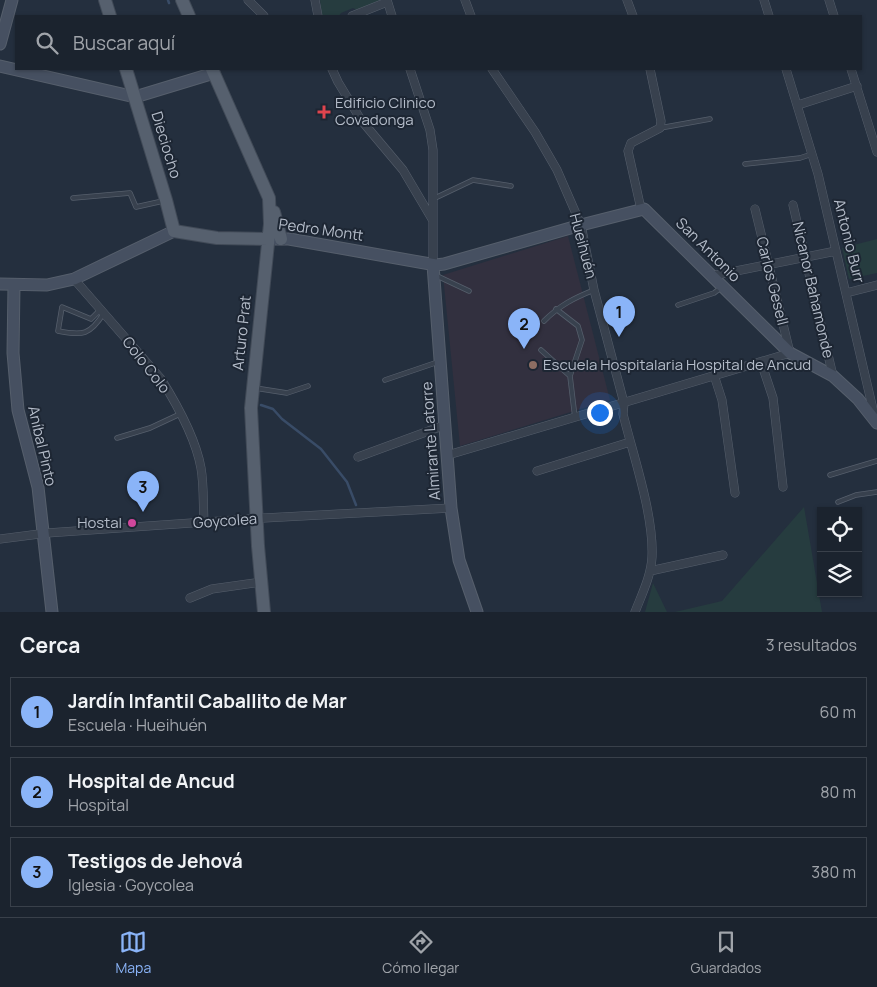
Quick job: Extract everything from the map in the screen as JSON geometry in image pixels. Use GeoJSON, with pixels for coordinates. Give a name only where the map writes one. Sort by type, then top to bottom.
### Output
{"type":"FeatureCollection","features":[{"type":"Feature","properties":{"kind":"main road"},"geometry":{"type":"LineString","coordinates":[[105,0],[110,15]]}},
{"type":"Feature","properties":{"kind":"main road"},"geometry":{"type":"LineString","coordinates":[[182,0],[189,15]]}},
{"type":"Feature","properties":{"kind":"main road","name":"Dieciocho"},"geometry":{"type":"LineString","coordinates":[[126,70],[174,231]]}},
{"type":"Feature","properties":{"kind":"main road"},"geometry":{"type":"LineString","coordinates":[[213,71],[269,198],[274,239]]}},
{"type":"Feature","properties":{"kind":"main road","name":"Pedro Montt"},"geometry":{"type":"LineString","coordinates":[[174,231],[217,238],[274,239]]}},
{"type":"Feature","properties":{"kind":"main road","name":"Arturo Prat"},"geometry":{"type":"LineString","coordinates":[[264,612],[251,408],[274,239]]}},
{"type":"Feature","properties":{"kind":"street"},"geometry":{"type":"LineString","coordinates":[[0,44],[12,0]]}},
{"type":"Feature","properties":{"kind":"street"},"geometry":{"type":"LineString","coordinates":[[248,0],[263,15]]}},
{"type":"Feature","properties":{"kind":"street"},"geometry":{"type":"LineString","coordinates":[[315,0],[318,15]]}},
{"type":"Feature","properties":{"kind":"street"},"geometry":{"type":"LineString","coordinates":[[465,0],[471,15]]}},
{"type":"Feature","properties":{"kind":"street"},"geometry":{"type":"LineString","coordinates":[[627,0],[633,15]]}},
{"type":"Feature","properties":{"kind":"street"},"geometry":{"type":"LineString","coordinates":[[764,0],[769,15]]}},
{"type":"Feature","properties":{"kind":"street"},"geometry":{"type":"LineString","coordinates":[[829,0],[834,15]]}},
{"type":"Feature","properties":{"kind":"street"},"geometry":{"type":"LineString","coordinates":[[354,15],[387,1],[392,15]]}},
{"type":"Feature","properties":{"kind":"street"},"geometry":{"type":"LineString","coordinates":[[0,66],[15,69]]}},
{"type":"Feature","properties":{"kind":"street"},"geometry":{"type":"LineString","coordinates":[[17,70],[135,97],[213,71]]}},
{"type":"Feature","properties":{"kind":"street"},"geometry":{"type":"LineString","coordinates":[[332,70],[361,120],[402,170],[432,219]]}},
{"type":"Feature","properties":{"kind":"street"},"geometry":{"type":"LineString","coordinates":[[410,70],[430,130],[433,150],[433,269]]}},
{"type":"Feature","properties":{"kind":"street","name":"Hueihuén"},"geometry":{"type":"LineString","coordinates":[[493,70],[535,132],[557,170],[581,225],[594,290],[624,403],[622,414],[647,511],[652,557],[650,571],[635,612]]}},
{"type":"Feature","properties":{"kind":"street"},"geometry":{"type":"LineString","coordinates":[[641,209],[628,151],[630,144],[660,128],[661,120],[650,70]]}},
{"type":"Feature","properties":{"kind":"street","name":"Antonio Burr"},"geometry":{"type":"LineString","coordinates":[[786,70],[812,154],[876,419]]}},
{"type":"Feature","properties":{"kind":"street"},"geometry":{"type":"LineString","coordinates":[[851,70],[877,152]]}},
{"type":"Feature","properties":{"kind":"street"},"geometry":{"type":"LineString","coordinates":[[798,105],[857,86]]}},
{"type":"Feature","properties":{"kind":"street","name":"Nicanor Bahamonde"},"geometry":{"type":"LineString","coordinates":[[793,204],[833,376]]}},
{"type":"Feature","properties":{"kind":"street","name":"Pedro Montt"},"geometry":{"type":"LineString","coordinates":[[274,239],[433,269],[444,264],[641,209]]}},
{"type":"Feature","properties":{"kind":"street","name":"San Antonio"},"geometry":{"type":"LineString","coordinates":[[641,209],[647,210],[790,353],[833,376],[876,419]]}},
{"type":"Feature","properties":{"kind":"street","name":"Carlos Gesell"},"geometry":{"type":"LineString","coordinates":[[755,209],[790,353]]}},
{"type":"Feature","properties":{"kind":"street"},"geometry":{"type":"LineString","coordinates":[[0,284],[14,286],[47,285],[74,279],[174,231]]}},
{"type":"Feature","properties":{"kind":"street"},"geometry":{"type":"LineString","coordinates":[[711,276],[836,251]]}},
{"type":"Feature","properties":{"kind":"street","name":"Almirante Latorre"},"geometry":{"type":"LineString","coordinates":[[433,269],[451,508],[459,560],[477,612]]}},
{"type":"Feature","properties":{"kind":"street","name":"Colo Colo"},"geometry":{"type":"LineString","coordinates":[[74,279],[161,379],[180,414],[199,458],[204,522]]}},
{"type":"Feature","properties":{"kind":"street"},"geometry":{"type":"LineString","coordinates":[[846,293],[877,285]]}},
{"type":"Feature","properties":{"kind":"street","name":"Aníbal Pinto"},"geometry":{"type":"LineString","coordinates":[[14,286],[13,353],[18,410],[38,487],[52,612]]}},
{"type":"Feature","properties":{"kind":"street"},"geometry":{"type":"LineString","coordinates":[[448,455],[790,353]]}},
{"type":"Feature","properties":{"kind":"street"},"geometry":{"type":"LineString","coordinates":[[761,362],[773,398],[783,486]]}},
{"type":"Feature","properties":{"kind":"street"},"geometry":{"type":"LineString","coordinates":[[714,375],[722,400],[734,493]]}},
{"type":"Feature","properties":{"kind":"street"},"geometry":{"type":"LineString","coordinates":[[358,457],[445,424]]}},
{"type":"Feature","properties":{"kind":"street"},"geometry":{"type":"LineString","coordinates":[[537,471],[630,442]]}},
{"type":"Feature","properties":{"kind":"street","name":"Goycolea"},"geometry":{"type":"LineString","coordinates":[[0,539],[44,533],[204,522],[451,508]]}},
{"type":"Feature","properties":{"kind":"street"},"geometry":{"type":"LineString","coordinates":[[650,571],[723,555]]}},
{"type":"Feature","properties":{"kind":"street"},"geometry":{"type":"LineString","coordinates":[[190,598],[212,589],[261,582]]}},
{"type":"Feature","properties":{"kind":"lane"},"geometry":{"type":"LineString","coordinates":[[660,128],[710,119]]}},
{"type":"Feature","properties":{"kind":"lane"},"geometry":{"type":"LineString","coordinates":[[745,164],[800,158],[812,154]]}},
{"type":"Feature","properties":{"kind":"lane"},"geometry":{"type":"LineString","coordinates":[[433,199],[473,180],[511,186]]}},
{"type":"Feature","properties":{"kind":"lane"},"geometry":{"type":"LineString","coordinates":[[73,198],[130,193],[136,207],[166,200]]}},
{"type":"Feature","properties":{"kind":"lane"},"geometry":{"type":"LineString","coordinates":[[433,269],[469,291]]}},
{"type":"Feature","properties":{"kind":"lane"},"geometry":{"type":"LineString","coordinates":[[678,305],[714,293],[722,286]]}},
{"type":"Feature","properties":{"kind":"lane"},"geometry":{"type":"LineString","coordinates":[[544,321],[556,309],[594,290]]}},
{"type":"Feature","properties":{"kind":"lane"},"geometry":{"type":"LineString","coordinates":[[62,307],[91,319],[102,311],[94,328],[86,333],[75,335],[58,331],[62,307]]}},
{"type":"Feature","properties":{"kind":"lane"},"geometry":{"type":"LineString","coordinates":[[556,309],[578,326],[582,340],[570,376],[575,418]]}},
{"type":"Feature","properties":{"kind":"lane"},"geometry":{"type":"LineString","coordinates":[[541,350],[570,376]]}},
{"type":"Feature","properties":{"kind":"lane"},"geometry":{"type":"LineString","coordinates":[[385,380],[440,361]]}},
{"type":"Feature","properties":{"kind":"lane"},"geometry":{"type":"LineString","coordinates":[[253,387],[287,393],[308,386]]}},
{"type":"Feature","properties":{"kind":"lane"},"geometry":{"type":"LineString","coordinates":[[117,438],[150,428],[180,414]]}},
{"type":"Feature","properties":{"kind":"lane"},"geometry":{"type":"LineString","coordinates":[[830,475],[877,461]]}},
{"type":"Feature","properties":{"kind":"lane"},"geometry":{"type":"LineString","coordinates":[[838,502],[856,495],[877,492]]}},
{"type":"Feature","properties":{"kind":"shaded area"},"geometry":{"type":"Polygon","coordinates":[[[568,236],[610,400],[460,446],[443,275],[568,236]]]}},
{"type":"Feature","properties":{"kind":"green space"},"geometry":{"type":"Polygon","coordinates":[[[320,0],[380,0],[357,10],[353,8],[340,15],[322,15],[320,0]]]}},
{"type":"Feature","properties":{"kind":"green space"},"geometry":{"type":"Polygon","coordinates":[[[877,239],[877,273],[849,279],[842,248],[877,239]]]}},
{"type":"Feature","properties":{"kind":"green space"},"geometry":{"type":"Polygon","coordinates":[[[804,507],[817,583],[817,597],[819,597],[822,612],[675,612],[722,601],[804,507]]]}},
{"type":"Feature","properties":{"kind":"green space"},"geometry":{"type":"Polygon","coordinates":[[[653,583],[667,612],[645,612],[653,583]]]}},
{"type":"Feature","properties":{"kind":"waterway"},"geometry":{"type":"LineString","coordinates":[[261,405],[273,409],[282,419],[321,449],[347,482],[356,505]]}},
{"type":"Feature","properties":{"kind":"place","name":"Edificio Clinico Covadonga"},"geometry":{"type":"Point","coordinates":[324,112]}},
{"type":"Feature","properties":{"kind":"place","name":"Jardín Infantil Caballito de Mar"},"geometry":{"type":"Point","coordinates":[619,337]}},
{"type":"Feature","properties":{"kind":"place","name":"Hospital de Ancud"},"geometry":{"type":"Point","coordinates":[524,349]}},
{"type":"Feature","properties":{"kind":"place","name":"Escuela Hospitalaria Hospital de Ancud"},"geometry":{"type":"Point","coordinates":[533,365]}},
{"type":"Feature","properties":{"kind":"place","name":"Testigos de Jehová"},"geometry":{"type":"Point","coordinates":[143,512]}},
{"type":"Feature","properties":{"kind":"place","name":"Hostal"},"geometry":{"type":"Point","coordinates":[132,523]}}]}
